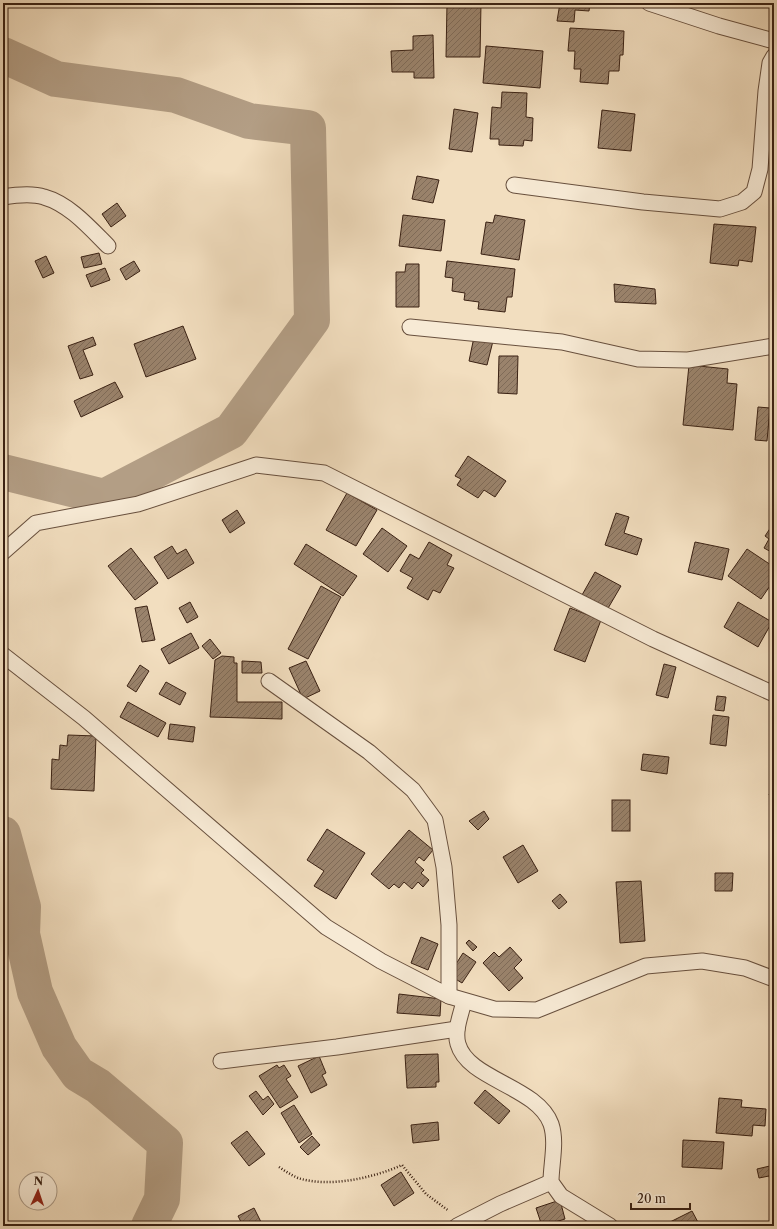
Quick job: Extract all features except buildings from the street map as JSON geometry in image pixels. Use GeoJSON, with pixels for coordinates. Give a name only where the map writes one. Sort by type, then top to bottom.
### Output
{"type":"FeatureCollection","features":[{"type":"Feature","properties":{"kind":"street"},"geometry":{"type":"LineString","coordinates":[[649,3],[719,26],[774,41]]}},
{"type":"Feature","properties":{"kind":"street"},"geometry":{"type":"LineString","coordinates":[[514,186],[643,202],[720,209],[742,202],[754,192],[760,170],[766,91],[770,62],[774,56]]}},
{"type":"Feature","properties":{"kind":"street"},"geometry":{"type":"LineString","coordinates":[[3,197],[43,196],[66,208],[84,222],[108,246]]}},
{"type":"Feature","properties":{"kind":"street"},"geometry":{"type":"LineString","coordinates":[[410,327],[562,342],[638,359],[688,360],[774,346]]}},
{"type":"Feature","properties":{"kind":"street"},"geometry":{"type":"LineString","coordinates":[[3,552],[36,523],[138,504],[256,465],[324,473],[653,639],[774,694]]}},
{"type":"Feature","properties":{"kind":"street"},"geometry":{"type":"LineString","coordinates":[[3,655],[90,723],[326,926],[381,961],[449,996],[464,1002],[494,1009],[537,1010],[646,966],[702,961],[744,968],[774,979]]}},
{"type":"Feature","properties":{"kind":"street"},"geometry":{"type":"LineString","coordinates":[[269,681],[369,752],[413,790],[434,820],[444,867],[449,925],[449,996]]}},
{"type":"Feature","properties":{"kind":"street"},"geometry":{"type":"LineString","coordinates":[[464,1002],[457,1029],[458,1042],[462,1054],[491,1076],[530,1098],[546,1116],[551,1125],[554,1141],[551,1182],[561,1196],[610,1226]]}},
{"type":"Feature","properties":{"kind":"street"},"geometry":{"type":"LineString","coordinates":[[220,1061],[337,1047],[457,1029]]}},
{"type":"Feature","properties":{"kind":"street"},"geometry":{"type":"LineString","coordinates":[[461,1224],[500,1204],[551,1182]]}},
{"type":"Feature","properties":{"kind":"path"},"geometry":{"type":"LineString","coordinates":[[279,1167],[297,1177],[326,1183],[380,1175],[402,1166],[426,1194],[461,1224]]}},
{"type":"Feature","properties":{"kind":"waterway"},"geometry":{"type":"LineString","coordinates":[[3,55],[56,79],[176,95],[249,121],[308,128],[312,320],[231,431],[104,497],[3,472]]}},
{"type":"Feature","properties":{"kind":"waterway"},"geometry":{"type":"LineString","coordinates":[[3,834],[23,907],[22,934],[35,992],[59,1047],[78,1074],[98,1086],[165,1143],[162,1199],[149,1226]]}}]}
